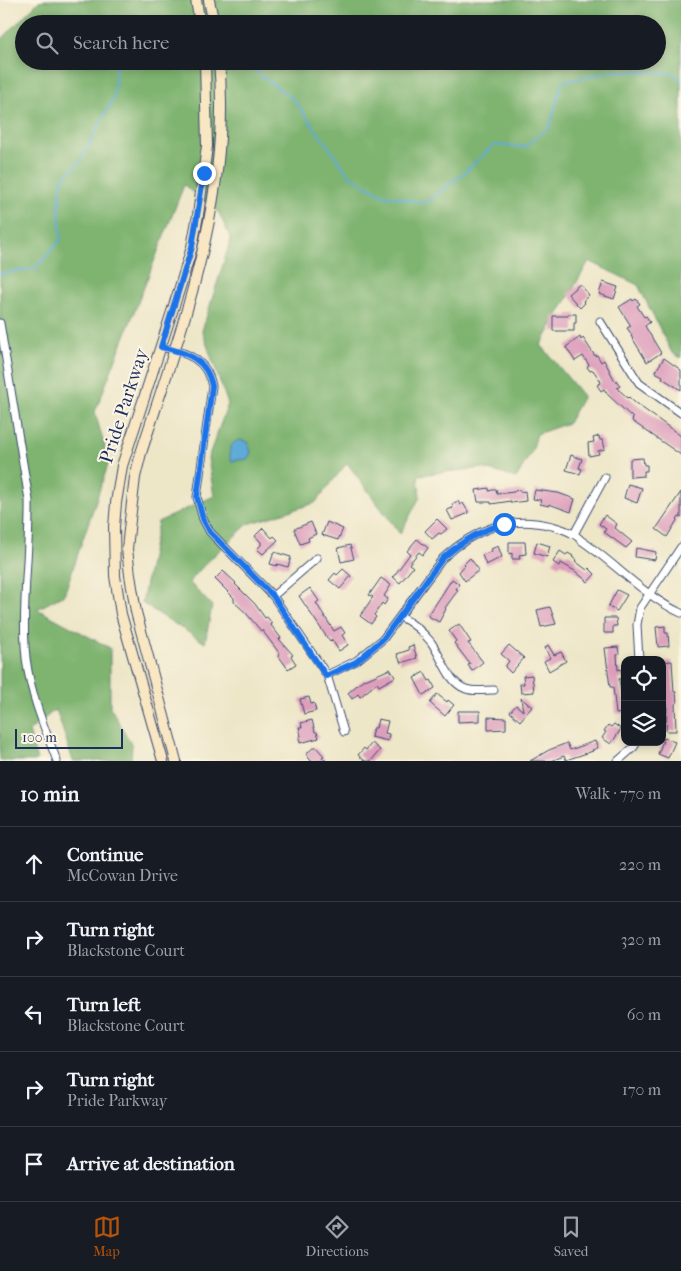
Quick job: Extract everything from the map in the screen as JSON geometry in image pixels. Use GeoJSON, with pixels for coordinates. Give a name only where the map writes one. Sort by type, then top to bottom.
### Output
{"type":"FeatureCollection","features":[{"type":"Feature","properties":{"kind":"main road"},"geometry":{"type":"LineString","coordinates":[[196,0],[198,15]]}},
{"type":"Feature","properties":{"kind":"main road"},"geometry":{"type":"LineString","coordinates":[[209,0],[212,15]]}},
{"type":"Feature","properties":{"kind":"main road","name":"Pride Parkway"},"geometry":{"type":"LineString","coordinates":[[163,761],[121,614],[113,552],[116,503],[122,466],[192,247],[204,173],[207,124],[205,70]]}},
{"type":"Feature","properties":{"kind":"main road","name":"Pride Parkway"},"geometry":{"type":"LineString","coordinates":[[176,761],[136,612],[127,549],[135,477],[141,453],[198,275],[208,226],[217,168],[221,117],[218,70]]}},
{"type":"Feature","properties":{"kind":"street"},"geometry":{"type":"LineString","coordinates":[[600,321],[639,383],[681,412]]}},
{"type":"Feature","properties":{"kind":"street"},"geometry":{"type":"LineString","coordinates":[[0,323],[29,500],[30,529],[26,574],[24,647],[34,695],[57,761]]}},
{"type":"Feature","properties":{"kind":"street"},"geometry":{"type":"LineString","coordinates":[[161,347],[198,360],[206,368],[212,386],[197,497],[203,519],[210,532],[273,596],[326,676],[344,732]]}},
{"type":"Feature","properties":{"kind":"street"},"geometry":{"type":"LineString","coordinates":[[574,534],[605,477]]}},
{"type":"Feature","properties":{"kind":"street"},"geometry":{"type":"LineString","coordinates":[[326,676],[356,662],[383,639],[443,558],[455,547],[477,533],[504,524],[519,522],[542,524],[574,534],[648,594],[662,604],[681,613]]}},
{"type":"Feature","properties":{"kind":"street"},"geometry":{"type":"LineString","coordinates":[[639,656],[637,636],[640,608],[681,548]]}},
{"type":"Feature","properties":{"kind":"street"},"geometry":{"type":"LineString","coordinates":[[273,596],[317,558]]}},
{"type":"Feature","properties":{"kind":"street"},"geometry":{"type":"LineString","coordinates":[[401,617],[422,632],[431,642],[455,682],[465,689],[494,690]]}},
{"type":"Feature","properties":{"kind":"street"},"geometry":{"type":"LineString","coordinates":[[618,761],[635,746]]}},
{"type":"Feature","properties":{"kind":"green space"},"geometry":{"type":"Polygon","coordinates":[[[48,0],[681,0],[681,358],[672,353],[638,285],[589,261],[541,345],[583,396],[568,423],[537,434],[532,451],[516,478],[482,468],[418,475],[420,497],[400,534],[347,463],[315,503],[248,524],[207,562],[189,582],[212,606],[205,643],[142,603],[158,522],[214,496],[208,458],[228,404],[202,331],[231,239],[219,213],[184,185],[95,412],[109,462],[64,595],[37,609],[110,648],[110,707],[132,745],[131,761],[73,761],[56,709],[29,731],[37,761],[0,761],[0,41],[15,26],[15,70],[666,70],[666,15],[25,15],[39,1],[48,0]]]}},
{"type":"Feature","properties":{"kind":"water"},"geometry":{"type":"Polygon","coordinates":[[[240,440],[248,442],[251,453],[247,459],[231,461],[230,448],[240,440]]]}},
{"type":"Feature","properties":{"kind":"building"},"geometry":{"type":"Polygon","coordinates":[[[603,282],[618,287],[614,299],[599,294],[603,282]]]}},
{"type":"Feature","properties":{"kind":"building"},"geometry":{"type":"Polygon","coordinates":[[[580,284],[589,295],[583,301],[585,303],[580,308],[568,294],[580,284]]]}},
{"type":"Feature","properties":{"kind":"building"},"geometry":{"type":"Polygon","coordinates":[[[632,299],[633,301],[636,299],[640,304],[637,306],[644,317],[646,316],[650,322],[645,326],[661,353],[647,362],[631,336],[627,328],[631,326],[619,307],[632,299]]]}},
{"type":"Feature","properties":{"kind":"building"},"geometry":{"type":"Polygon","coordinates":[[[568,314],[576,314],[574,331],[553,331],[553,316],[568,316],[568,314]]]}},
{"type":"Feature","properties":{"kind":"building"},"geometry":{"type":"Polygon","coordinates":[[[580,337],[581,340],[583,338],[601,362],[604,360],[615,381],[620,386],[617,388],[681,436],[681,455],[632,421],[633,418],[604,389],[601,391],[597,385],[601,383],[600,380],[593,370],[590,371],[587,367],[589,365],[583,356],[575,361],[566,347],[580,337]]]}},
{"type":"Feature","properties":{"kind":"building"},"geometry":{"type":"Polygon","coordinates":[[[664,358],[681,370],[681,390],[655,372],[664,358]]]}},
{"type":"Feature","properties":{"kind":"building"},"geometry":{"type":"Polygon","coordinates":[[[599,436],[600,440],[603,440],[605,449],[598,451],[599,454],[589,456],[588,443],[594,442],[593,438],[599,436]]]}},
{"type":"Feature","properties":{"kind":"building"},"geometry":{"type":"Polygon","coordinates":[[[571,455],[582,459],[579,468],[582,469],[580,474],[566,470],[571,455]]]}},
{"type":"Feature","properties":{"kind":"building"},"geometry":{"type":"Polygon","coordinates":[[[643,458],[644,465],[647,465],[647,471],[644,471],[644,476],[630,477],[630,459],[643,458]]]}},
{"type":"Feature","properties":{"kind":"building"},"geometry":{"type":"Polygon","coordinates":[[[628,484],[642,488],[637,503],[624,498],[628,484]]]}},
{"type":"Feature","properties":{"kind":"building"},"geometry":{"type":"Polygon","coordinates":[[[489,488],[489,491],[496,489],[497,494],[520,490],[520,492],[525,491],[526,501],[491,504],[491,502],[478,502],[476,490],[489,488]]]}},
{"type":"Feature","properties":{"kind":"building"},"geometry":{"type":"Polygon","coordinates":[[[535,490],[558,493],[575,499],[571,512],[549,504],[549,506],[540,504],[541,500],[533,499],[535,490]]]}},
{"type":"Feature","properties":{"kind":"building"},"geometry":{"type":"Polygon","coordinates":[[[681,492],[681,518],[679,517],[667,537],[656,529],[681,492]]]}},
{"type":"Feature","properties":{"kind":"building"},"geometry":{"type":"Polygon","coordinates":[[[458,501],[460,505],[463,503],[469,513],[452,520],[447,510],[453,508],[452,504],[458,501]]]}},
{"type":"Feature","properties":{"kind":"building"},"geometry":{"type":"Polygon","coordinates":[[[605,515],[617,524],[615,528],[632,542],[626,548],[604,532],[606,529],[599,524],[605,515]]]}},
{"type":"Feature","properties":{"kind":"building"},"geometry":{"type":"Polygon","coordinates":[[[437,519],[447,529],[432,539],[425,531],[437,519]]]}},
{"type":"Feature","properties":{"kind":"building"},"geometry":{"type":"Polygon","coordinates":[[[311,522],[316,534],[308,538],[309,541],[300,544],[294,529],[311,522]]]}},
{"type":"Feature","properties":{"kind":"building"},"geometry":{"type":"Polygon","coordinates":[[[327,522],[343,529],[338,540],[322,535],[327,522]]]}},
{"type":"Feature","properties":{"kind":"building"},"geometry":{"type":"Polygon","coordinates":[[[263,528],[272,538],[274,536],[278,540],[263,554],[257,549],[261,542],[255,536],[263,528]]]}},
{"type":"Feature","properties":{"kind":"building"},"geometry":{"type":"Polygon","coordinates":[[[417,539],[428,548],[423,555],[419,552],[409,564],[413,567],[400,583],[393,577],[410,554],[407,551],[417,539]]]}},
{"type":"Feature","properties":{"kind":"building"},"geometry":{"type":"Polygon","coordinates":[[[509,542],[525,542],[526,554],[519,555],[520,559],[512,559],[512,553],[509,554],[509,542]]]}},
{"type":"Feature","properties":{"kind":"building"},"geometry":{"type":"Polygon","coordinates":[[[537,542],[550,546],[547,557],[534,553],[537,542]]]}},
{"type":"Feature","properties":{"kind":"building"},"geometry":{"type":"Polygon","coordinates":[[[350,545],[354,559],[341,562],[338,548],[350,545]]]}},
{"type":"Feature","properties":{"kind":"building"},"geometry":{"type":"Polygon","coordinates":[[[498,546],[502,557],[486,565],[482,555],[498,546]]]}},
{"type":"Feature","properties":{"kind":"building"},"geometry":{"type":"Polygon","coordinates":[[[636,548],[656,552],[655,560],[635,557],[636,548]]]}},
{"type":"Feature","properties":{"kind":"building"},"geometry":{"type":"Polygon","coordinates":[[[560,551],[566,555],[568,553],[573,556],[575,561],[587,570],[589,568],[595,574],[588,582],[575,571],[561,563],[559,566],[553,562],[560,551]]]}},
{"type":"Feature","properties":{"kind":"building"},"geometry":{"type":"Polygon","coordinates":[[[274,552],[291,557],[288,567],[270,564],[274,552]]]}},
{"type":"Feature","properties":{"kind":"building"},"geometry":{"type":"Polygon","coordinates":[[[470,558],[479,570],[465,581],[459,572],[470,558]]]}},
{"type":"Feature","properties":{"kind":"building"},"geometry":{"type":"Polygon","coordinates":[[[343,569],[351,576],[340,589],[329,580],[335,573],[337,575],[343,569]]]}},
{"type":"Feature","properties":{"kind":"building"},"geometry":{"type":"Polygon","coordinates":[[[223,571],[255,604],[265,618],[267,617],[272,623],[270,624],[281,638],[279,639],[293,655],[291,656],[296,664],[288,669],[278,655],[280,654],[262,630],[234,602],[234,598],[215,579],[223,571]]]}},
{"type":"Feature","properties":{"kind":"building"},"geometry":{"type":"Polygon","coordinates":[[[381,578],[391,585],[384,596],[388,599],[384,605],[382,603],[374,615],[376,617],[371,624],[360,616],[373,597],[369,595],[381,578]]]}},
{"type":"Feature","properties":{"kind":"building"},"geometry":{"type":"Polygon","coordinates":[[[452,579],[459,584],[456,589],[458,590],[445,608],[439,622],[428,616],[452,579]]]}},
{"type":"Feature","properties":{"kind":"building"},"geometry":{"type":"Polygon","coordinates":[[[310,588],[319,601],[316,603],[334,631],[341,627],[345,633],[342,635],[348,645],[339,651],[332,640],[330,642],[299,596],[310,588]]]}},
{"type":"Feature","properties":{"kind":"building"},"geometry":{"type":"Polygon","coordinates":[[[617,590],[627,595],[617,611],[608,607],[617,590]]]}},
{"type":"Feature","properties":{"kind":"building"},"geometry":{"type":"Polygon","coordinates":[[[550,607],[556,624],[541,627],[537,610],[550,607]]]}},
{"type":"Feature","properties":{"kind":"building"},"geometry":{"type":"Polygon","coordinates":[[[604,618],[616,618],[617,626],[613,626],[613,633],[604,633],[604,618]]]}},
{"type":"Feature","properties":{"kind":"building"},"geometry":{"type":"Polygon","coordinates":[[[459,624],[471,642],[468,643],[483,662],[472,671],[468,665],[470,664],[454,643],[456,641],[449,631],[459,624]]]}},
{"type":"Feature","properties":{"kind":"building"},"geometry":{"type":"Polygon","coordinates":[[[665,626],[665,633],[668,633],[669,646],[658,647],[656,627],[665,626]]]}},
{"type":"Feature","properties":{"kind":"building"},"geometry":{"type":"Polygon","coordinates":[[[413,645],[417,658],[401,663],[397,654],[409,650],[408,647],[413,645]]]}},
{"type":"Feature","properties":{"kind":"building"},"geometry":{"type":"Polygon","coordinates":[[[509,645],[524,658],[511,673],[505,667],[509,661],[501,654],[509,645]]]}},
{"type":"Feature","properties":{"kind":"building"},"geometry":{"type":"Polygon","coordinates":[[[548,645],[554,655],[561,652],[566,661],[549,671],[544,661],[550,658],[545,648],[548,645]]]}},
{"type":"Feature","properties":{"kind":"building"},"geometry":{"type":"Polygon","coordinates":[[[618,647],[618,670],[621,669],[621,678],[619,679],[621,713],[616,714],[605,648],[618,647]]]}},
{"type":"Feature","properties":{"kind":"building"},"geometry":{"type":"Polygon","coordinates":[[[672,661],[674,692],[676,692],[677,703],[675,704],[676,731],[666,731],[666,662],[672,661]]]}},
{"type":"Feature","properties":{"kind":"building"},"geometry":{"type":"Polygon","coordinates":[[[390,669],[395,677],[379,686],[377,683],[360,697],[358,694],[352,699],[348,693],[364,679],[390,669]]]}},
{"type":"Feature","properties":{"kind":"building"},"geometry":{"type":"Polygon","coordinates":[[[424,672],[435,688],[423,695],[414,678],[424,672]]]}},
{"type":"Feature","properties":{"kind":"building"},"geometry":{"type":"Polygon","coordinates":[[[532,675],[534,692],[521,693],[520,684],[524,684],[523,676],[532,675]]]}},
{"type":"Feature","properties":{"kind":"building"},"geometry":{"type":"Polygon","coordinates":[[[437,694],[454,705],[445,716],[430,703],[437,694]]]}},
{"type":"Feature","properties":{"kind":"building"},"geometry":{"type":"Polygon","coordinates":[[[309,697],[311,704],[314,703],[316,711],[304,714],[300,699],[309,697]]]}},
{"type":"Feature","properties":{"kind":"building"},"geometry":{"type":"Polygon","coordinates":[[[521,698],[532,707],[520,721],[510,712],[516,705],[523,711],[521,698]]]}},
{"type":"Feature","properties":{"kind":"building"},"geometry":{"type":"Polygon","coordinates":[[[458,711],[480,711],[480,721],[458,722],[458,711]]]}},
{"type":"Feature","properties":{"kind":"building"},"geometry":{"type":"Polygon","coordinates":[[[488,717],[506,718],[506,729],[488,730],[488,717]]]}},
{"type":"Feature","properties":{"kind":"building"},"geometry":{"type":"Polygon","coordinates":[[[378,719],[388,721],[385,733],[389,734],[388,741],[371,737],[378,719]]]}},
{"type":"Feature","properties":{"kind":"building"},"geometry":{"type":"Polygon","coordinates":[[[312,720],[315,732],[317,732],[319,738],[300,743],[299,727],[302,727],[301,723],[312,720]]]}},
{"type":"Feature","properties":{"kind":"building"},"geometry":{"type":"Polygon","coordinates":[[[614,724],[621,729],[611,744],[602,738],[608,725],[611,727],[614,724]]]}},
{"type":"Feature","properties":{"kind":"building"},"geometry":{"type":"Polygon","coordinates":[[[666,739],[675,742],[668,758],[658,754],[661,746],[666,746],[666,739]]]}},
{"type":"Feature","properties":{"kind":"building"},"geometry":{"type":"Polygon","coordinates":[[[595,741],[598,748],[566,760],[564,756],[551,761],[530,761],[549,750],[567,743],[570,750],[595,741]]]}},
{"type":"Feature","properties":{"kind":"building"},"geometry":{"type":"Polygon","coordinates":[[[372,743],[380,750],[371,761],[365,761],[358,755],[372,743]]]}},
{"type":"Feature","properties":{"kind":"building"},"geometry":{"type":"Polygon","coordinates":[[[315,746],[326,761],[311,761],[306,754],[315,746]]]}},
{"type":"Feature","properties":{"kind":"waterway"},"geometry":{"type":"LineString","coordinates":[[0,274],[36,268],[61,239],[59,212],[62,178],[80,162],[114,97],[116,70]]}},
{"type":"Feature","properties":{"kind":"waterway"},"geometry":{"type":"LineString","coordinates":[[254,70],[295,101],[349,175],[383,195],[426,203],[465,172],[494,145],[525,147],[550,126],[562,82],[615,71],[672,73],[681,80]]}},
{"type":"Feature","properties":{"kind":"route"},"geometry":{"type":"LineString","coordinates":[[204,173],[192,247],[161,347],[198,360],[206,368],[211,379],[212,386],[197,497],[203,519],[210,532],[273,596],[326,676],[356,662],[383,639],[443,558],[455,547],[477,533],[490,527],[504,524]]}}]}
